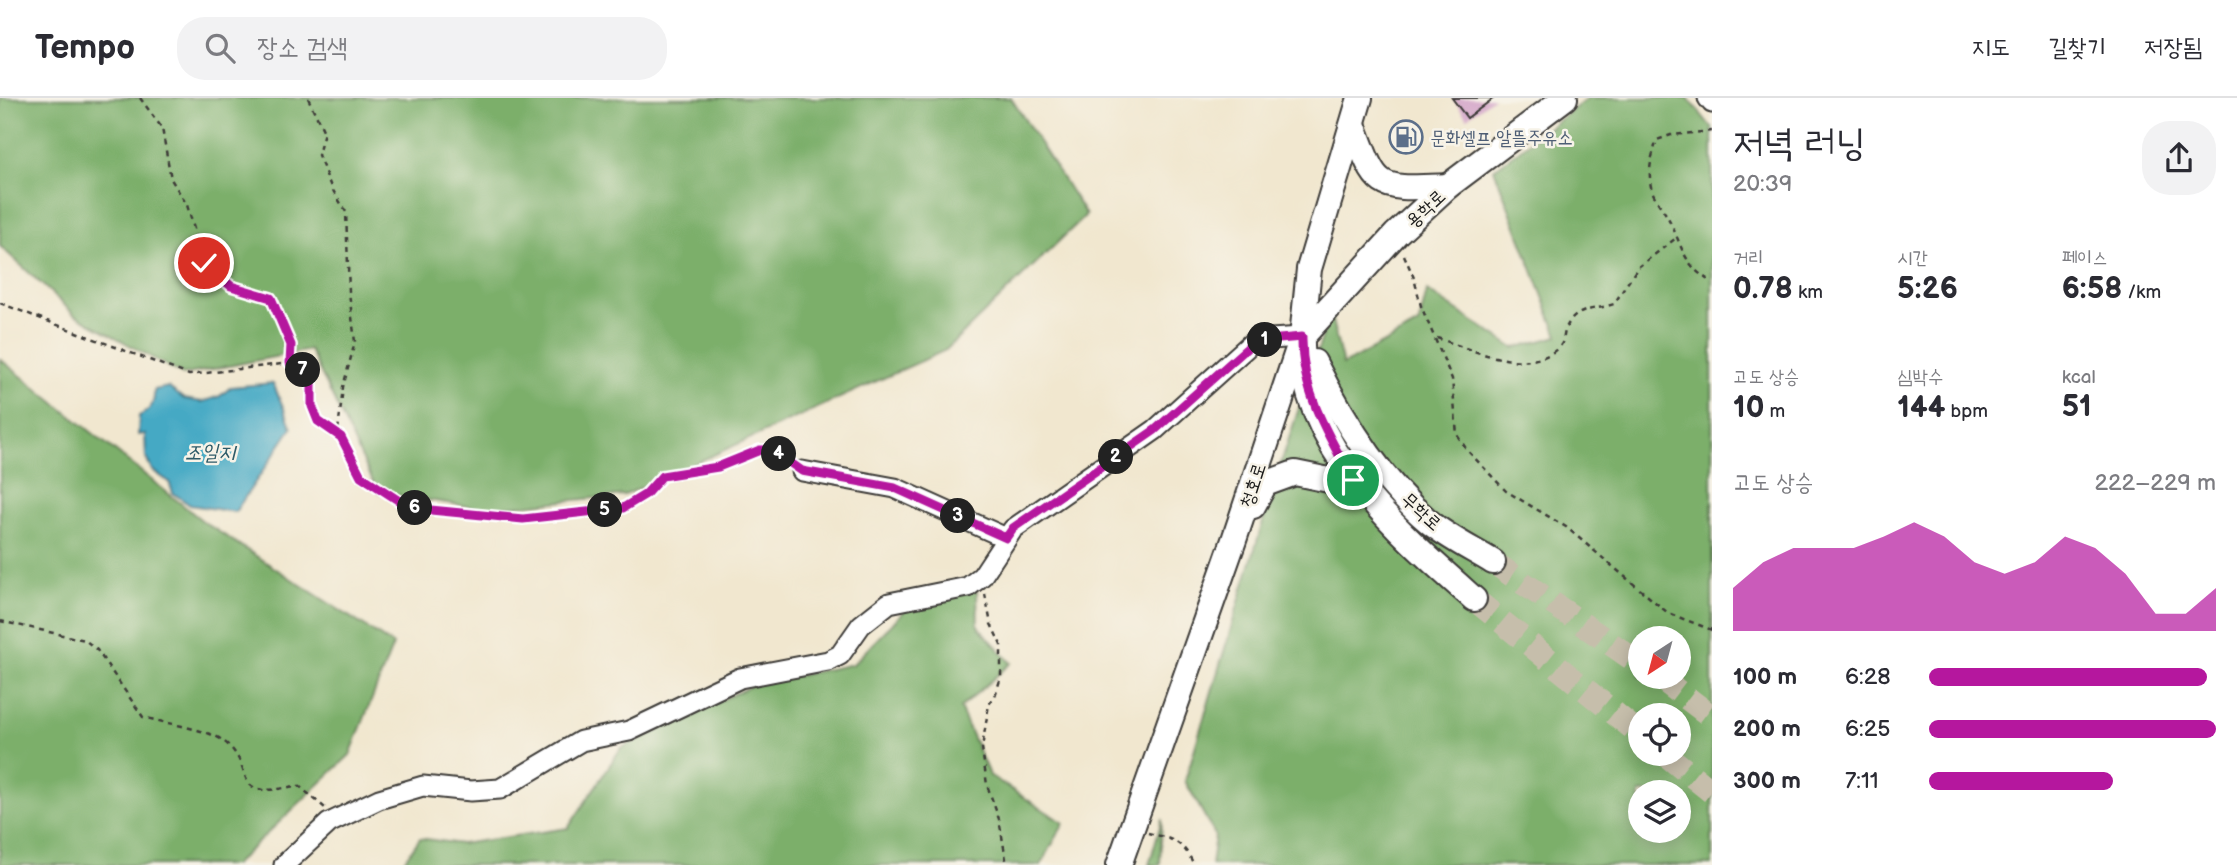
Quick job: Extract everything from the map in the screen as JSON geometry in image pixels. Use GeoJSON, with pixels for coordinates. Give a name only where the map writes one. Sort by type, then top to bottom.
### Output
{"type":"FeatureCollection","features":[{"type":"Feature","properties":{"kind":"main road","name":"청호로"},"geometry":{"type":"LineString","coordinates":[[1119,865],[1234,540],[1302,337],[1309,269],[1360,98]]}},
{"type":"Feature","properties":{"kind":"main road","name":"용학로"},"geometry":{"type":"LineString","coordinates":[[1302,337],[1396,234],[1448,186],[1565,98]]}},
{"type":"Feature","properties":{"kind":"main road"},"geometry":{"type":"LineString","coordinates":[[1353,124],[1368,166],[1381,183],[1401,188],[1448,186]]}},
{"type":"Feature","properties":{"kind":"main road"},"geometry":{"type":"LineString","coordinates":[[1302,337],[1301,362],[1320,422],[1353,480],[1407,540],[1474,599]]}},
{"type":"Feature","properties":{"kind":"main road","name":"무학로"},"geometry":{"type":"LineString","coordinates":[[1302,337],[1327,389],[1383,474],[1429,522],[1493,562]]}},
{"type":"Feature","properties":{"kind":"main road"},"geometry":{"type":"LineString","coordinates":[[1234,540],[1265,484],[1295,473],[1329,480],[1366,494]]}},
{"type":"Feature","properties":{"kind":"street"},"geometry":{"type":"LineString","coordinates":[[1708,98],[1712,103]]}},
{"type":"Feature","properties":{"kind":"street"},"geometry":{"type":"LineString","coordinates":[[284,865],[329,823],[379,799],[424,786],[471,791],[500,789],[581,741],[629,731],[740,678],[828,661],[840,655],[861,625],[889,603],[942,590],[968,587],[982,576],[1013,528],[1155,430],[1255,341],[1302,337]]}},
{"type":"Feature","properties":{"kind":"street"},"geometry":{"type":"LineString","coordinates":[[802,471],[895,488],[1006,538]]}},
{"type":"Feature","properties":{"kind":"path"},"geometry":{"type":"LineString","coordinates":[[140,98],[162,128],[171,179],[187,205],[204,263],[231,286],[271,298],[291,345],[290,363]]}},
{"type":"Feature","properties":{"kind":"path"},"geometry":{"type":"LineString","coordinates":[[308,98],[324,132],[318,155],[331,187],[346,212],[349,292],[355,342],[343,387],[338,431],[361,476],[410,508],[523,519],[623,508],[646,494],[662,476],[718,467],[760,450],[772,450],[802,471]]}},
{"type":"Feature","properties":{"kind":"path"},"geometry":{"type":"LineString","coordinates":[[1712,131],[1671,135],[1657,140],[1649,176],[1653,196],[1669,218],[1675,239],[1702,276],[1712,282]]}},
{"type":"Feature","properties":{"kind":"path"},"geometry":{"type":"LineString","coordinates":[[1437,338],[1517,362],[1553,351],[1562,344],[1566,328],[1573,317],[1587,309],[1614,304],[1638,267],[1675,239]]}},
{"type":"Feature","properties":{"kind":"path"},"geometry":{"type":"LineString","coordinates":[[1405,251],[1421,306],[1437,338],[1455,390],[1457,435],[1467,450],[1506,491],[1566,527],[1668,613],[1712,630]]}},
{"type":"Feature","properties":{"kind":"path"},"geometry":{"type":"LineString","coordinates":[[0,303],[189,375],[290,363],[312,378],[312,406],[318,421],[341,437]]}},
{"type":"Feature","properties":{"kind":"path"},"geometry":{"type":"LineString","coordinates":[[982,576],[991,624],[1001,645],[1001,677],[995,696],[989,704],[982,748],[987,785],[999,819],[1007,865]]}},
{"type":"Feature","properties":{"kind":"path"},"geometry":{"type":"LineString","coordinates":[[0,621],[85,640],[97,650],[143,717],[220,738],[238,754],[243,776],[253,787],[270,792],[298,785],[323,807],[344,816]]}},
{"type":"Feature","properties":{"kind":"path"},"geometry":{"type":"LineString","coordinates":[[1132,830],[1170,839],[1186,849],[1194,865]]}},
{"type":"Feature","properties":{"kind":"green space"},"geometry":{"type":"Polygon","coordinates":[[[0,98],[1011,98],[1086,215],[946,350],[625,495],[484,509],[378,492],[310,350],[183,375],[74,314],[0,246],[0,98]]]}},
{"type":"Feature","properties":{"kind":"green space"},"geometry":{"type":"Polygon","coordinates":[[[1588,98],[1688,98],[1712,128],[1712,865],[1211,865],[1215,835],[1185,781],[1277,475],[1330,313],[1343,365],[1419,324],[1427,291],[1514,348],[1558,336],[1494,169],[1588,98]]]}},
{"type":"Feature","properties":{"kind":"green space"},"geometry":{"type":"Polygon","coordinates":[[[0,359],[204,522],[393,645],[350,755],[234,865],[0,865],[0,359]]]}},
{"type":"Feature","properties":{"kind":"green space"},"geometry":{"type":"Polygon","coordinates":[[[977,591],[978,626],[1011,663],[960,708],[989,775],[1064,823],[1041,865],[401,865],[420,838],[461,844],[568,828],[621,748],[753,685],[853,664],[913,602],[977,591]]]}},
{"type":"Feature","properties":{"kind":"green space"},"geometry":{"type":"Polygon","coordinates":[[[1162,819],[1160,865],[1149,865],[1162,819]]]}},
{"type":"Feature","properties":{"kind":"water","name":"조일지"},"geometry":{"type":"Polygon","coordinates":[[[273,383],[292,428],[235,512],[190,505],[173,493],[169,482],[152,470],[146,458],[145,434],[138,435],[139,416],[151,406],[154,390],[168,387],[184,399],[202,402],[220,396],[231,387],[273,383]]]}},
{"type":"Feature","properties":{"kind":"building"},"geometry":{"type":"Polygon","coordinates":[[[1452,98],[1494,98],[1467,118],[1452,98]]]}},
{"type":"Feature","properties":{"kind":"tunnel"},"geometry":{"type":"LineString","coordinates":[[1493,562],[1628,656]]}},
{"type":"Feature","properties":{"kind":"tunnel"},"geometry":{"type":"LineString","coordinates":[[1474,599],[1628,724]]}},
{"type":"Feature","properties":{"kind":"tunnel"},"geometry":{"type":"LineString","coordinates":[[1676,690],[1712,717]]}},
{"type":"Feature","properties":{"kind":"tunnel"},"geometry":{"type":"LineString","coordinates":[[1680,766],[1712,792]]}},
{"type":"Feature","properties":{"kind":"place","name":"문화셀프 알뜰주유소"},"geometry":{"type":"Point","coordinates":[1406,137]}},
{"type":"Feature","properties":{"kind":"route"},"geometry":{"type":"LineString","coordinates":[[204,263],[231,286],[262,293],[271,298],[291,345],[290,363],[312,378],[312,406],[318,421],[341,437],[361,476],[410,508],[523,519],[623,508],[646,494],[662,476],[718,467],[760,450],[772,450],[802,471],[895,488],[1006,538],[1013,528],[1155,430],[1255,341],[1302,337],[1301,362],[1320,422],[1353,480]]}}]}
